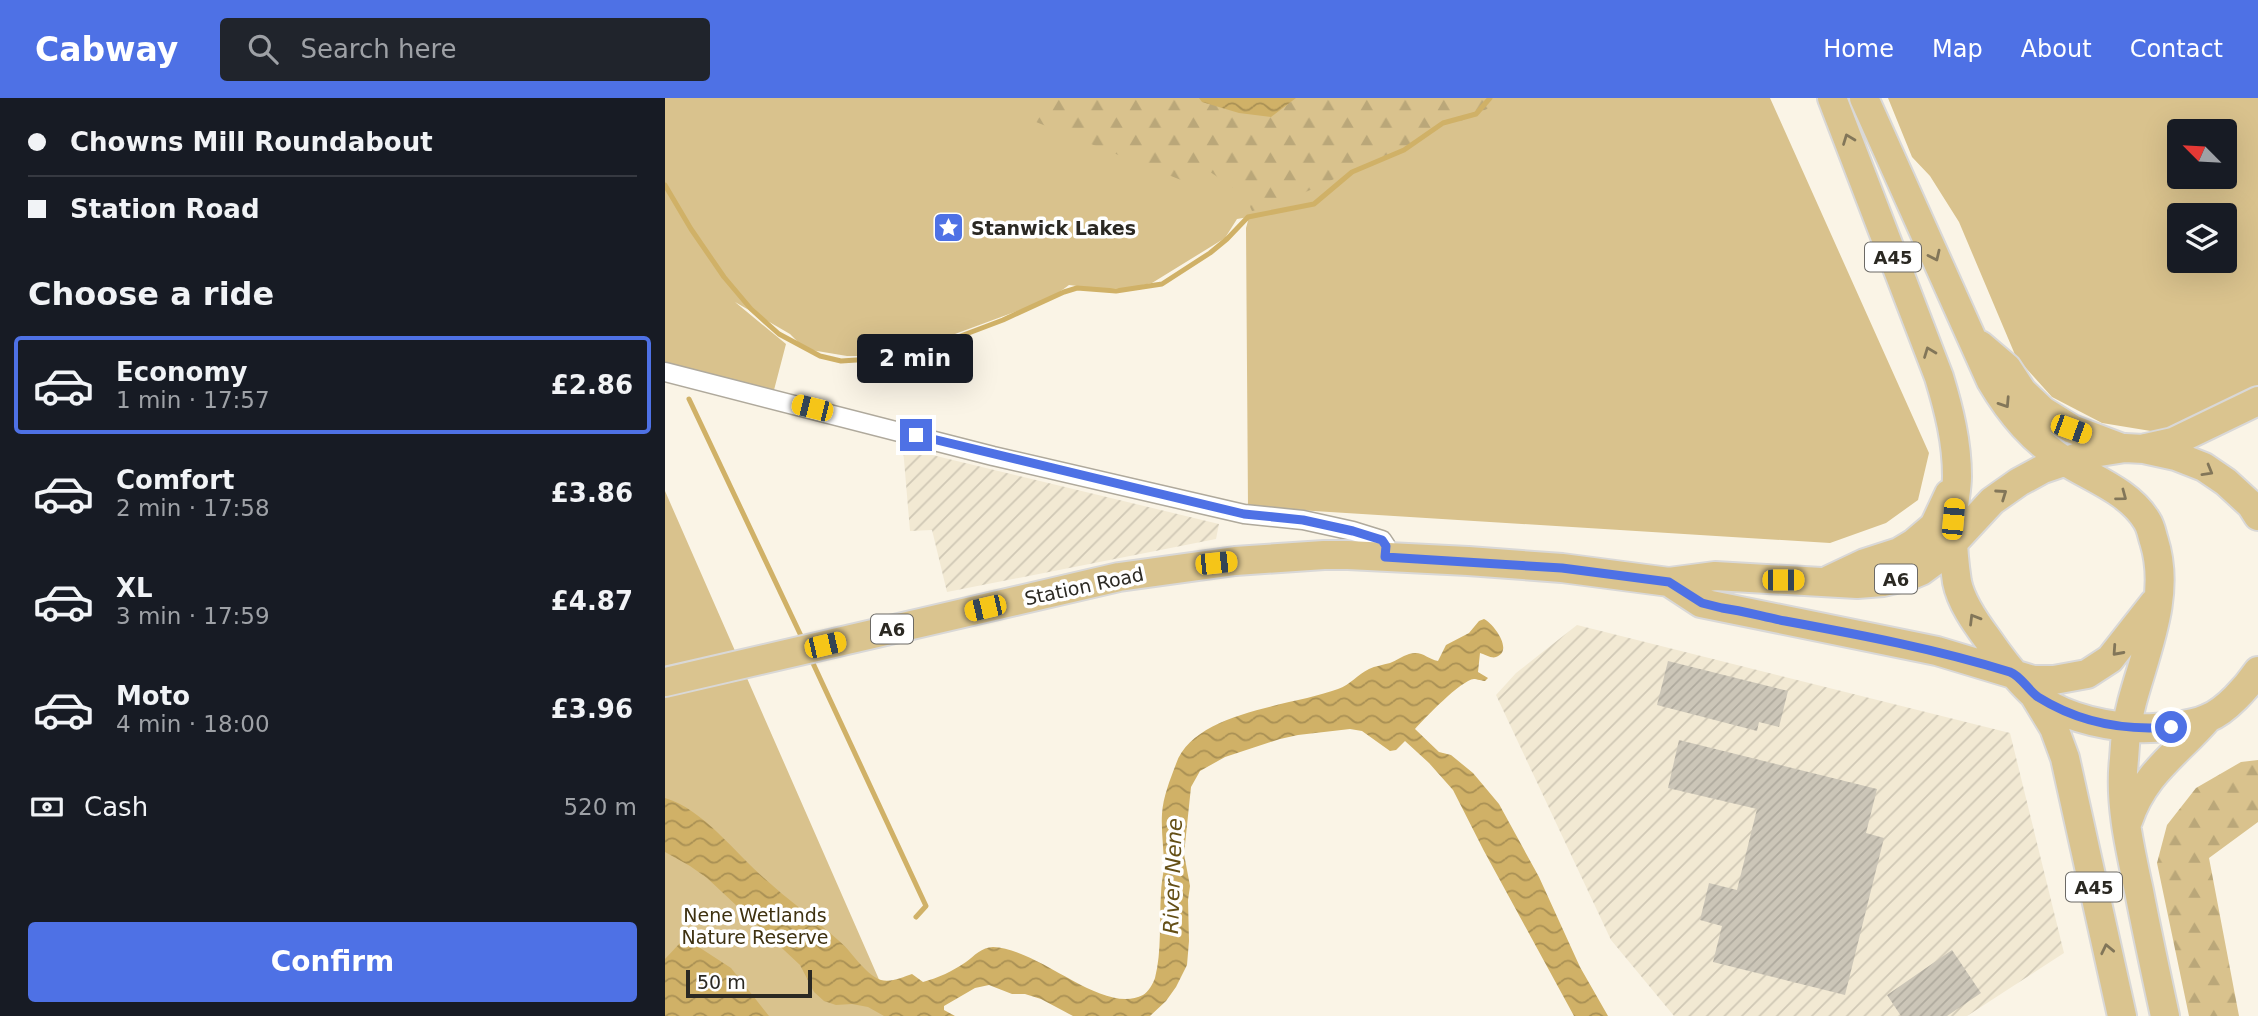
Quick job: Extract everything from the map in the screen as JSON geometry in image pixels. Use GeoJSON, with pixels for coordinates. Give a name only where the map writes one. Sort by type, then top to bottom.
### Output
{"type":"FeatureCollection","features":[{"type":"Feature","properties":{"kind":"highway","name":"A45"},"geometry":{"type":"LineString","coordinates":[[1832,98],[1939,377],[1951,417],[1957,479],[1954,541]]}},
{"type":"Feature","properties":{"kind":"highway","name":"A45"},"geometry":{"type":"LineString","coordinates":[[1864,98],[1991,381],[2014,417],[2033,437],[2064,460]]}},
{"type":"Feature","properties":{"kind":"highway","name":"A45"},"geometry":{"type":"LineString","coordinates":[[1975,342],[2007,368],[2022,391],[2043,411],[2071,429],[2134,449]]}},
{"type":"Feature","properties":{"kind":"highway"},"geometry":{"type":"LineString","coordinates":[[2208,718],[2171,727],[2148,729],[2104,724],[2076,716],[2024,684],[1971,615],[1958,586],[1954,541],[1992,501],[2019,482],[2054,464],[2087,454],[2173,442],[2258,401]]}},
{"type":"Feature","properties":{"kind":"highway"},"geometry":{"type":"LineString","coordinates":[[2134,449],[2176,456],[2204,467],[2226,482],[2251,505],[2258,516]]}},
{"type":"Feature","properties":{"kind":"highway"},"geometry":{"type":"LineString","coordinates":[[2024,684],[2033,680],[2054,680],[2087,674],[2110,659],[2159,597],[2161,570],[2148,521],[2108,485],[2064,460]]}},
{"type":"Feature","properties":{"kind":"highway","name":"A6"},"geometry":{"type":"LineString","coordinates":[[1826,581],[1915,543],[1934,526],[1957,479]]}},
{"type":"Feature","properties":{"kind":"highway","name":"Station Road"},"geometry":{"type":"LineString","coordinates":[[665,682],[1119,577],[1235,561],[1324,555],[1385,557],[1562,568],[1669,582],[1715,576],[1857,584],[1882,582],[1921,571],[1940,557],[1954,541]]}},
{"type":"Feature","properties":{"kind":"highway","name":"Station Road"},"geometry":{"type":"LineString","coordinates":[[1669,582],[1702,603],[1937,651],[2024,684]]}},
{"type":"Feature","properties":{"kind":"highway","name":"A45"},"geometry":{"type":"LineString","coordinates":[[2159,597],[2149,647],[2127,727],[2123,783],[2127,824],[2165,1016]]}},
{"type":"Feature","properties":{"kind":"highway"},"geometry":{"type":"LineString","coordinates":[[2127,824],[2140,792],[2153,774],[2208,718],[2249,684],[2258,671]]}},
{"type":"Feature","properties":{"kind":"highway","name":"A45"},"geometry":{"type":"LineString","coordinates":[[2024,684],[2054,728],[2064,758],[2122,1016]]}},
{"type":"Feature","properties":{"kind":"street"},"geometry":{"type":"LineString","coordinates":[[665,372],[993,456],[1230,511],[1303,520],[1353,531],[1382,540],[1386,546],[1385,557]]}},
{"type":"Feature","properties":{"kind":"shaded area"},"geometry":{"type":"Polygon","coordinates":[[[903,448],[1219,524],[1216,539],[947,592],[932,530],[910,531],[903,448]]]}},
{"type":"Feature","properties":{"kind":"shaded area"},"geometry":{"type":"Polygon","coordinates":[[[1577,625],[2010,733],[2064,953],[1967,1016],[1674,1016],[1611,940],[1496,695],[1516,673],[1577,625]]]}},
{"type":"Feature","properties":{"kind":"green space"},"geometry":{"type":"Polygon","coordinates":[[[665,98],[1770,98],[1929,453],[1918,500],[1886,523],[1830,543],[1248,507],[1246,228],[1249,217],[1237,219],[1225,238],[1152,283],[1103,289],[1069,285],[1050,299],[936,341],[879,356],[847,356],[805,349],[790,334],[735,302],[786,344],[774,390],[665,363],[665,98]]]}},
{"type":"Feature","properties":{"kind":"green space"},"geometry":{"type":"Polygon","coordinates":[[[1031,98],[1199,98],[1202,102],[1271,117],[1296,98],[1511,98],[1273,207],[1252,211],[1245,196],[1203,167],[1186,182],[1026,118],[1031,98]]]}},
{"type":"Feature","properties":{"kind":"green space"},"geometry":{"type":"Polygon","coordinates":[[[1888,98],[2258,98],[2258,385],[2163,433],[2102,423],[2052,397],[2016,357],[1959,222],[1930,176],[1912,157],[1888,98]]]}},
{"type":"Feature","properties":{"kind":"green space","name":"Nene Wetlands Nature Reserve"},"geometry":{"type":"Polygon","coordinates":[[[665,491],[895,1016],[665,1016],[665,491]]]}},
{"type":"Feature","properties":{"kind":"green space"},"geometry":{"type":"Polygon","coordinates":[[[2258,760],[2258,822],[2209,858],[2239,1016],[2189,1016],[2157,863],[2167,825],[2196,788],[2241,762],[2258,760]]]}},
{"type":"Feature","properties":{"kind":"water"},"geometry":{"type":"Polygon","coordinates":[[[1199,98],[1296,98],[1271,117],[1239,113],[1202,102],[1199,98]]]}},
{"type":"Feature","properties":{"kind":"water","name":"River Nene"},"geometry":{"type":"Polygon","coordinates":[[[1484,619],[1493,626],[1503,644],[1501,654],[1496,657],[1480,653],[1478,672],[1488,678],[1485,681],[1468,681],[1415,729],[1439,752],[1451,755],[1473,773],[1499,804],[1539,877],[1580,967],[1608,1016],[1574,1016],[1453,790],[1405,741],[1396,750],[1390,751],[1362,731],[1350,729],[1280,739],[1225,757],[1200,771],[1191,787],[1184,854],[1190,886],[1187,965],[1166,1001],[1150,1016],[1073,1016],[1041,999],[1025,994],[1012,994],[989,985],[975,988],[944,1006],[944,1010],[955,1016],[884,1016],[868,1007],[836,1005],[824,1001],[814,992],[800,965],[707,878],[665,852],[665,798],[705,822],[764,878],[843,945],[869,973],[881,980],[893,980],[912,974],[923,982],[956,968],[982,950],[993,947],[1012,950],[1031,958],[1109,997],[1127,999],[1143,995],[1154,980],[1159,957],[1164,867],[1163,808],[1176,764],[1186,746],[1223,721],[1338,689],[1369,669],[1409,654],[1421,654],[1438,661],[1446,645],[1469,633],[1484,619]]]}},
{"type":"Feature","properties":{"kind":"water"},"geometry":{"type":"Polygon","coordinates":[[[691,942],[731,968],[769,1016],[665,1016],[665,959],[680,943],[691,942]]]}},
{"type":"Feature","properties":{"kind":"building"},"geometry":{"type":"Polygon","coordinates":[[[1668,661],[1788,691],[1779,727],[1759,722],[1757,731],[1657,705],[1668,661]]]}},
{"type":"Feature","properties":{"kind":"building"},"geometry":{"type":"Polygon","coordinates":[[[1679,740],[1877,789],[1866,833],[1884,838],[1845,995],[1713,962],[1722,926],[1700,920],[1709,883],[1737,890],[1757,809],[1668,788],[1679,740]]]}},
{"type":"Feature","properties":{"kind":"building"},"geometry":{"type":"Polygon","coordinates":[[[1952,950],[1981,993],[1947,1016],[1901,1016],[1887,995],[1952,950]]]}},
{"type":"Feature","properties":{"kind":"waterway"},"geometry":{"type":"LineString","coordinates":[[665,185],[724,277],[751,309],[779,334],[820,356],[841,361],[872,359],[896,356],[937,345],[1077,288],[1116,291],[1162,284],[1210,253],[1248,217],[1314,204],[1352,172],[1404,150],[1443,123],[1476,114],[1490,98]]}},
{"type":"Feature","properties":{"kind":"waterway"},"geometry":{"type":"LineString","coordinates":[[689,399],[803,640]]}},
{"type":"Feature","properties":{"kind":"waterway"},"geometry":{"type":"LineString","coordinates":[[811,659],[926,906],[916,917]]}},
{"type":"Feature","properties":{"kind":"place","name":"Stanwick Lakes"},"geometry":{"type":"Point","coordinates":[948,228]}},
{"type":"Feature","properties":{"kind":"route"},"geometry":{"type":"LineString","coordinates":[[916,435],[993,456],[1244,514],[1303,520],[1353,531],[1382,540],[1386,546],[1385,557],[1562,568],[1669,582],[1702,603],[1937,651],[2015,674],[2032,693],[2076,716],[2104,724],[2148,729],[2171,727]]}}]}
